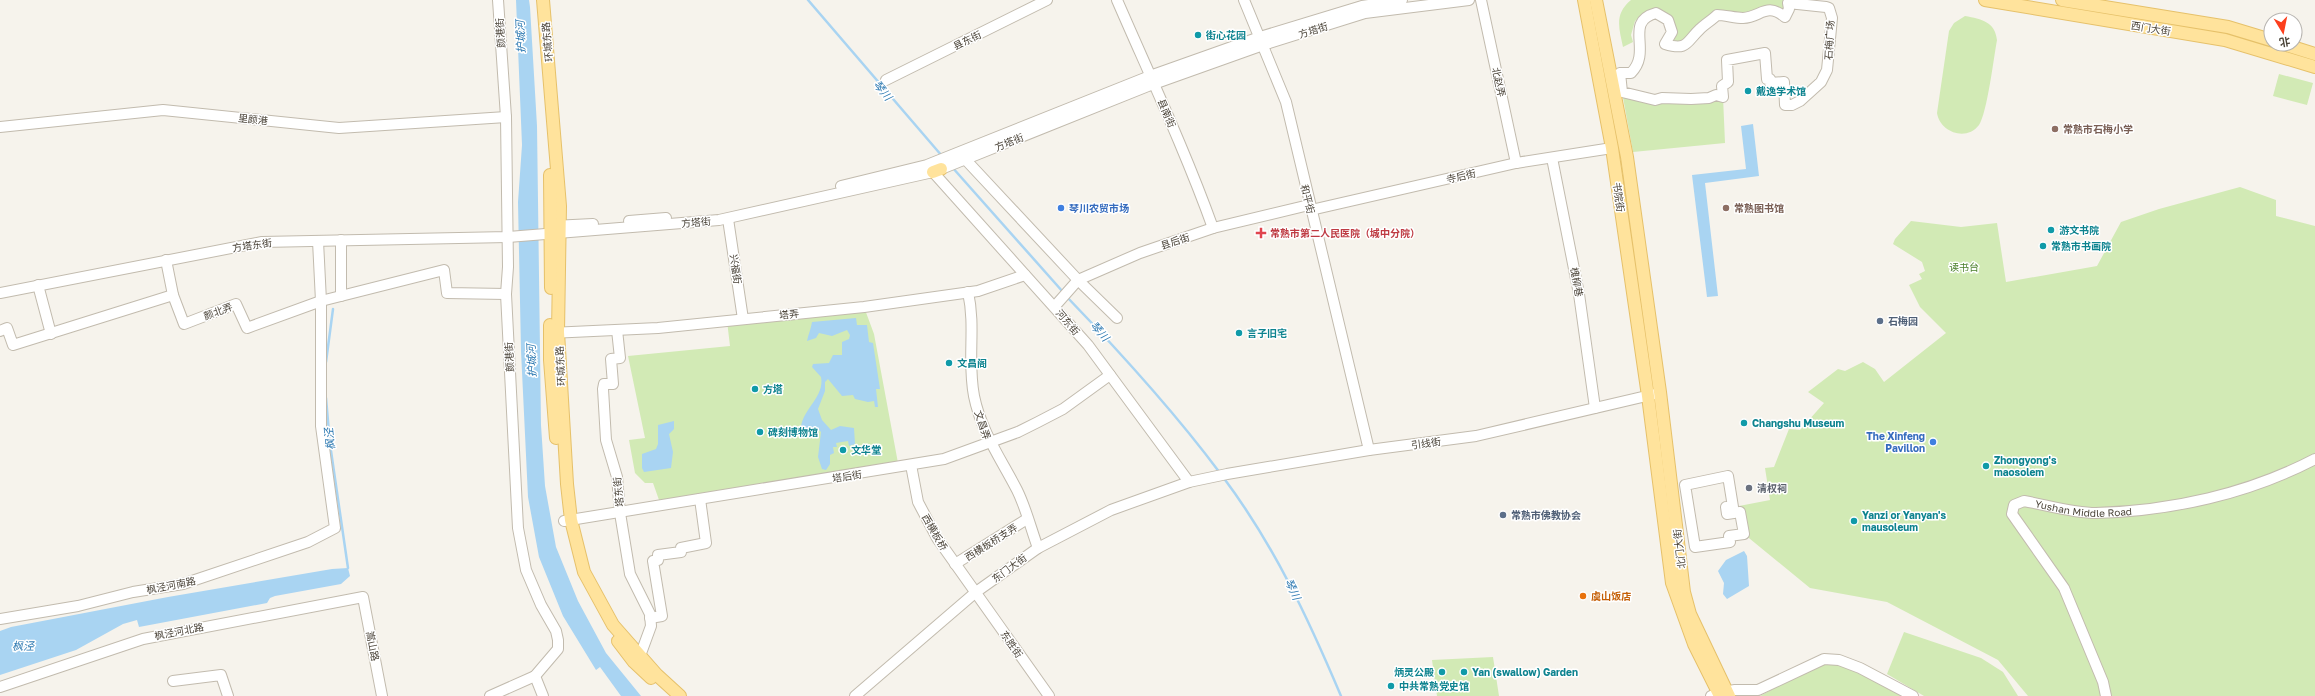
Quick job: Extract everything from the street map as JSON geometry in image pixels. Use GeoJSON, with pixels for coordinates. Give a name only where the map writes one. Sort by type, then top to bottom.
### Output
{"type":"FeatureCollection","features":[{"type":"Feature","properties":{"kind":"main road","name":"环城东路"},"geometry":{"type":"LineString","coordinates":[[535,0],[555,229],[554,333],[550,360],[558,470],[580,577],[609,629],[669,696]]}},
{"type":"Feature","properties":{"kind":"main road","name":"环城东路"},"geometry":{"type":"LineString","coordinates":[[543,0],[560,206],[555,229]]}},
{"type":"Feature","properties":{"kind":"main road","name":"书院街"},"geometry":{"type":"LineString","coordinates":[[1584,0],[1612,148],[1654,394]]}},
{"type":"Feature","properties":{"kind":"main road","name":"书院街"},"geometry":{"type":"LineString","coordinates":[[1596,0],[1627,157],[1654,394]]}},
{"type":"Feature","properties":{"kind":"main road","name":"西门大街"},"geometry":{"type":"LineString","coordinates":[[1985,0],[2225,40],[2315,67]]}},
{"type":"Feature","properties":{"kind":"main road","name":"西门大街"},"geometry":{"type":"LineString","coordinates":[[2062,0],[2228,27],[2263,38]]}},
{"type":"Feature","properties":{"kind":"main road"},"geometry":{"type":"LineString","coordinates":[[2303,50],[2315,54]]}},
{"type":"Feature","properties":{"kind":"main road","name":"北门大街"},"geometry":{"type":"LineString","coordinates":[[1654,394],[1672,583],[1694,644],[1721,694]]}},
{"type":"Feature","properties":{"kind":"main road","name":"环城东路"},"geometry":{"type":"LineString","coordinates":[[637,659],[680,696]]}},
{"type":"Feature","properties":{"kind":"street","name":"颜港街"},"geometry":{"type":"LineString","coordinates":[[498,0],[506,117],[508,237],[506,294],[518,528],[526,570],[558,640],[558,649],[535,676]]}},
{"type":"Feature","properties":{"kind":"street","name":"县东街"},"geometry":{"type":"LineString","coordinates":[[886,80],[1047,0]]}},
{"type":"Feature","properties":{"kind":"street","name":"县南街"},"geometry":{"type":"LineString","coordinates":[[1116,0],[1153,80],[1195,180],[1213,228]]}},
{"type":"Feature","properties":{"kind":"street","name":"和平街"},"geometry":{"type":"LineString","coordinates":[[1244,0],[1286,102],[1368,450]]}},
{"type":"Feature","properties":{"kind":"street","name":"方塔街"},"geometry":{"type":"LineString","coordinates":[[555,229],[728,218],[937,167],[1153,80],[1362,6],[1402,0]]}},
{"type":"Feature","properties":{"kind":"street","name":"方塔街"},"geometry":{"type":"LineString","coordinates":[[1362,6],[1469,0]]}},
{"type":"Feature","properties":{"kind":"street","name":"北赵弄"},"geometry":{"type":"LineString","coordinates":[[1481,0],[1516,163]]}},
{"type":"Feature","properties":{"kind":"street","name":"石梅广场"},"geometry":{"type":"LineString","coordinates":[[1788,3],[1829,8],[1832,23],[1827,70],[1821,82],[1800,101],[1792,105],[1785,105],[1784,82],[1770,83],[1770,79],[1767,79],[1765,53],[1727,60],[1728,82],[1722,86],[1722,96],[1716,95],[1709,98],[1691,99],[1679,97],[1655,100],[1622,92],[1620,73],[1631,73],[1639,62],[1642,49],[1639,28],[1640,23],[1648,15],[1656,13],[1668,20],[1672,32],[1665,44],[1681,47],[1690,42],[1699,30],[1717,15],[1743,18],[1768,9],[1778,11],[1785,16],[1789,10],[1788,3]]}},
{"type":"Feature","properties":{"kind":"street","name":"方塔街"},"geometry":{"type":"LineString","coordinates":[[958,159],[1153,80]]}},
{"type":"Feature","properties":{"kind":"street","name":"里颜港"},"geometry":{"type":"LineString","coordinates":[[0,127],[163,110],[339,128],[506,117]]}},
{"type":"Feature","properties":{"kind":"street","name":"寺后街"},"geometry":{"type":"LineString","coordinates":[[1310,208],[1516,163],[1612,148]]}},
{"type":"Feature","properties":{"kind":"street","name":"槐柳巷"},"geometry":{"type":"LineString","coordinates":[[1552,158],[1578,287],[1595,408]]}},
{"type":"Feature","properties":{"kind":"street"},"geometry":{"type":"LineString","coordinates":[[958,159],[1117,318]]}},
{"type":"Feature","properties":{"kind":"street","name":"方塔街"},"geometry":{"type":"LineString","coordinates":[[508,237],[555,229],[712,215],[937,167]]}},
{"type":"Feature","properties":{"kind":"street","name":"河东街"},"geometry":{"type":"LineString","coordinates":[[937,167],[1025,275],[1055,306],[1110,375],[1189,482]]}},
{"type":"Feature","properties":{"kind":"street","name":"县后街"},"geometry":{"type":"LineString","coordinates":[[1055,306],[1078,280],[1140,252],[1213,228],[1310,208]]}},
{"type":"Feature","properties":{"kind":"street","name":"兴福街"},"geometry":{"type":"LineString","coordinates":[[728,218],[743,319]]}},
{"type":"Feature","properties":{"kind":"street","name":"方塔东街"},"geometry":{"type":"LineString","coordinates":[[0,293],[262,242],[508,237]]}},
{"type":"Feature","properties":{"kind":"street"},"geometry":{"type":"LineString","coordinates":[[341,240],[341,296]]}},
{"type":"Feature","properties":{"kind":"street"},"geometry":{"type":"LineString","coordinates":[[318,241],[321,301]]}},
{"type":"Feature","properties":{"kind":"street"},"geometry":{"type":"LineString","coordinates":[[0,331],[7,328],[13,345],[173,295],[166,260]]}},
{"type":"Feature","properties":{"kind":"street","name":"颜北弄"},"geometry":{"type":"LineString","coordinates":[[173,295],[184,324],[236,304],[247,328],[321,301],[444,270],[447,293],[506,294]]}},
{"type":"Feature","properties":{"kind":"street","name":"塔弄"},"geometry":{"type":"LineString","coordinates":[[554,333],[658,328],[864,307],[978,291],[1025,275]]}},
{"type":"Feature","properties":{"kind":"street"},"geometry":{"type":"LineString","coordinates":[[38,286],[51,334]]}},
{"type":"Feature","properties":{"kind":"street","name":"文昌弄"},"geometry":{"type":"LineString","coordinates":[[968,292],[972,313],[970,372],[974,397],[989,443],[1017,491],[1038,548]]}},
{"type":"Feature","properties":{"kind":"street","name":"枫泾河南路"},"geometry":{"type":"LineString","coordinates":[[0,619],[78,606],[133,592],[183,584],[308,542],[335,528],[321,426],[321,301]]}},
{"type":"Feature","properties":{"kind":"street","name":"塔东街"},"geometry":{"type":"LineString","coordinates":[[617,330],[620,358],[611,359],[613,384],[604,384],[603,389],[606,440],[617,477],[620,513],[630,574],[645,603],[650,618],[651,626],[637,659]]}},
{"type":"Feature","properties":{"kind":"street","name":"塔后街"},"geometry":{"type":"LineString","coordinates":[[568,521],[944,459],[1018,432],[1057,412],[1110,375]]}},
{"type":"Feature","properties":{"kind":"street","name":"引线街"},"geometry":{"type":"LineString","coordinates":[[1189,482],[1368,450],[1476,436],[1654,394]]}},
{"type":"Feature","properties":{"kind":"street","name":"Yushan Middle Road"},"geometry":{"type":"LineString","coordinates":[[2106,696],[2103,682],[2064,588],[2012,514],[2014,505],[2024,500],[2095,513],[2147,510],[2193,502],[2263,481],[2290,472],[2315,459]]}},
{"type":"Feature","properties":{"kind":"street","name":"西横板桥"},"geometry":{"type":"LineString","coordinates":[[911,465],[918,502],[937,538],[976,592]]}},
{"type":"Feature","properties":{"kind":"street"},"geometry":{"type":"LineString","coordinates":[[1728,476],[1733,507],[1726,507],[1727,514],[1740,512],[1744,534],[1729,536],[1730,542],[1695,547],[1685,484],[1728,476]]}},
{"type":"Feature","properties":{"kind":"street","name":"东门大街"},"geometry":{"type":"LineString","coordinates":[[855,696],[976,592],[1038,548],[1111,510],[1189,482]]}},
{"type":"Feature","properties":{"kind":"street"},"geometry":{"type":"LineString","coordinates":[[650,618],[662,616],[653,561],[658,560],[658,555],[681,552],[681,548],[706,543],[700,499]]}},
{"type":"Feature","properties":{"kind":"street","name":"西横板桥支弄"},"geometry":{"type":"LineString","coordinates":[[955,564],[1027,519]]}},
{"type":"Feature","properties":{"kind":"street","name":"东胜街"},"geometry":{"type":"LineString","coordinates":[[976,592],[1049,696]]}},
{"type":"Feature","properties":{"kind":"street","name":"枫泾河北路"},"geometry":{"type":"LineString","coordinates":[[0,687],[143,638],[363,597]]}},
{"type":"Feature","properties":{"kind":"street","name":"嵩山路"},"geometry":{"type":"LineString","coordinates":[[363,597],[382,696]]}},
{"type":"Feature","properties":{"kind":"street"},"geometry":{"type":"LineString","coordinates":[[1721,694],[1758,690],[1824,659],[1839,660],[1860,668],[1913,696]]}},
{"type":"Feature","properties":{"kind":"street"},"geometry":{"type":"LineString","coordinates":[[173,681],[221,675],[228,696]]}},
{"type":"Feature","properties":{"kind":"street"},"geometry":{"type":"LineString","coordinates":[[490,696],[535,676],[543,696]]}},
{"type":"Feature","properties":{"kind":"green space"},"geometry":{"type":"Polygon","coordinates":[[[1631,0],[1787,0],[1789,9],[1743,18],[1717,15],[1690,43],[1671,46],[1672,25],[1644,14],[1635,21],[1631,35],[1633,42],[1623,47],[1619,27],[1620,16],[1626,5],[1631,0]]]}},
{"type":"Feature","properties":{"kind":"green space"},"geometry":{"type":"Polygon","coordinates":[[[1965,16],[1977,18],[1987,22],[1994,29],[1997,40],[1982,119],[1974,130],[1961,134],[1948,130],[1939,120],[1937,113],[1949,31],[1954,23],[1965,16]]]}},
{"type":"Feature","properties":{"kind":"green space"},"geometry":{"type":"Polygon","coordinates":[[[2279,74],[2313,83],[2307,105],[2273,96],[2279,74]]]}},
{"type":"Feature","properties":{"kind":"green space"},"geometry":{"type":"Polygon","coordinates":[[[1622,92],[1651,98],[1723,97],[1725,143],[1633,152],[1622,92]]]}},
{"type":"Feature","properties":{"kind":"green space","name":"读书台"},"geometry":{"type":"Polygon","coordinates":[[[2240,187],[2276,200],[2276,216],[2315,226],[2315,696],[2028,696],[1998,660],[1887,602],[1810,588],[1744,534],[1739,506],[1770,500],[1765,468],[1774,467],[1789,429],[1800,430],[1824,403],[1808,392],[1838,369],[1845,371],[1863,362],[1875,369],[1884,382],[1946,333],[1920,307],[1909,285],[1922,279],[1919,274],[1925,271],[1922,262],[1893,244],[1895,239],[1911,221],[1961,227],[1997,223],[2006,282],[2097,266],[2121,222],[2159,209],[2240,187]]]}},
{"type":"Feature","properties":{"kind":"green space"},"geometry":{"type":"Polygon","coordinates":[[[864,307],[874,334],[898,463],[659,500],[653,483],[645,483],[635,473],[629,440],[645,438],[628,356],[730,346],[727,321],[864,307]]]}},
{"type":"Feature","properties":{"kind":"green space"},"geometry":{"type":"Polygon","coordinates":[[[1904,632],[1981,658],[2003,672],[2018,696],[1924,696],[1887,674],[1904,632]]]}},
{"type":"Feature","properties":{"kind":"green space","name":"Yan (swallow) Garden"},"geometry":{"type":"Polygon","coordinates":[[[1493,657],[1499,696],[1437,696],[1432,660],[1493,657]]]}},
{"type":"Feature","properties":{"kind":"green space"},"geometry":{"type":"Polygon","coordinates":[[[1820,664],[1839,664],[1905,696],[1760,696],[1820,664]]]}},
{"type":"Feature","properties":{"kind":"water","name":"护城河"},"geometry":{"type":"Polygon","coordinates":[[[516,0],[529,0],[530,7],[537,126],[541,425],[545,486],[556,547],[578,601],[606,653],[641,696],[621,696],[600,667],[596,670],[563,616],[539,557],[528,497],[521,351],[518,202],[522,145],[516,0]]]}},
{"type":"Feature","properties":{"kind":"water"},"geometry":{"type":"Polygon","coordinates":[[[1753,124],[1759,176],[1705,183],[1718,296],[1707,297],[1692,175],[1746,169],[1741,126],[1753,124]]]}},
{"type":"Feature","properties":{"kind":"water"},"geometry":{"type":"Polygon","coordinates":[[[856,318],[857,325],[867,325],[869,342],[873,343],[880,389],[876,389],[878,407],[875,407],[874,401],[868,402],[855,399],[853,395],[842,396],[828,379],[825,382],[825,391],[818,409],[822,420],[831,430],[840,426],[854,428],[855,444],[849,446],[848,441],[836,443],[837,447],[833,447],[834,453],[830,455],[830,464],[826,470],[822,469],[818,457],[821,432],[817,428],[803,430],[801,427],[806,414],[820,390],[821,377],[812,367],[813,364],[829,363],[833,355],[842,355],[842,342],[849,339],[850,335],[847,330],[832,336],[819,333],[816,338],[807,341],[812,322],[856,318]]]}},
{"type":"Feature","properties":{"kind":"water"},"geometry":{"type":"Polygon","coordinates":[[[674,421],[674,429],[669,434],[673,452],[671,468],[644,472],[642,468],[642,454],[656,449],[658,444],[658,425],[674,421]]]}},
{"type":"Feature","properties":{"kind":"water"},"geometry":{"type":"Polygon","coordinates":[[[1744,551],[1747,556],[1749,586],[1727,599],[1723,594],[1724,583],[1718,571],[1726,560],[1744,551]]]}},
{"type":"Feature","properties":{"kind":"water","name":"枫泾"},"geometry":{"type":"Polygon","coordinates":[[[348,568],[350,576],[341,584],[275,596],[270,598],[267,603],[139,627],[137,620],[123,624],[76,650],[0,675],[0,631],[11,627],[168,597],[332,569],[348,568]]]}},
{"type":"Feature","properties":{"kind":"waterway","name":"琴川"},"geometry":{"type":"LineString","coordinates":[[808,0],[942,156]]}},
{"type":"Feature","properties":{"kind":"waterway","name":"琴川"},"geometry":{"type":"LineString","coordinates":[[952,167],[1063,292]]}},
{"type":"Feature","properties":{"kind":"waterway","name":"琴川"},"geometry":{"type":"LineString","coordinates":[[1066,296],[1146,382],[1220,473]]}},
{"type":"Feature","properties":{"kind":"waterway","name":"枫泾"},"geometry":{"type":"LineString","coordinates":[[326,362],[333,309]]}},
{"type":"Feature","properties":{"kind":"waterway","name":"枫泾"},"geometry":{"type":"LineString","coordinates":[[326,398],[330,444],[348,568]]}},
{"type":"Feature","properties":{"kind":"waterway","name":"琴川"},"geometry":{"type":"LineString","coordinates":[[1223,477],[1258,529],[1289,583],[1316,638],[1341,696]]}},
{"type":"Feature","properties":{"kind":"place","name":"街心花园"},"geometry":{"type":"Point","coordinates":[1198,35]}},
{"type":"Feature","properties":{"kind":"place","name":"戴逸学术馆"},"geometry":{"type":"Point","coordinates":[1748,91]}},
{"type":"Feature","properties":{"kind":"place","name":"常熟市石梅小学"},"geometry":{"type":"Point","coordinates":[2055,129]}},
{"type":"Feature","properties":{"kind":"place","name":"琴川农贸市场"},"geometry":{"type":"Point","coordinates":[1061,208]}},
{"type":"Feature","properties":{"kind":"place","name":"常熟图书馆"},"geometry":{"type":"Point","coordinates":[1726,208]}},
{"type":"Feature","properties":{"kind":"place","name":"游文书院"},"geometry":{"type":"Point","coordinates":[2051,230]}},
{"type":"Feature","properties":{"kind":"place","name":"常熟市第二人民医院（城中分院）"},"geometry":{"type":"Point","coordinates":[1261,233]}},
{"type":"Feature","properties":{"kind":"place","name":"常熟市书画院"},"geometry":{"type":"Point","coordinates":[2043,246]}},
{"type":"Feature","properties":{"kind":"place","name":"石梅园"},"geometry":{"type":"Point","coordinates":[1880,321]}},
{"type":"Feature","properties":{"kind":"place","name":"言子旧宅"},"geometry":{"type":"Point","coordinates":[1239,333]}},
{"type":"Feature","properties":{"kind":"place","name":"文昌阁"},"geometry":{"type":"Point","coordinates":[949,363]}},
{"type":"Feature","properties":{"kind":"place","name":"方塔"},"geometry":{"type":"Point","coordinates":[755,389]}},
{"type":"Feature","properties":{"kind":"place","name":"Changshu Museum"},"geometry":{"type":"Point","coordinates":[1744,423]}},
{"type":"Feature","properties":{"kind":"place","name":"碑刻博物馆"},"geometry":{"type":"Point","coordinates":[760,432]}},
{"type":"Feature","properties":{"kind":"place","name":"The Xinfeng Pavillon"},"geometry":{"type":"Point","coordinates":[1933,442]}},
{"type":"Feature","properties":{"kind":"place","name":"文华堂"},"geometry":{"type":"Point","coordinates":[843,450]}},
{"type":"Feature","properties":{"kind":"place","name":"Zhongyong's maosolem"},"geometry":{"type":"Point","coordinates":[1986,466]}},
{"type":"Feature","properties":{"kind":"place","name":"清权祠"},"geometry":{"type":"Point","coordinates":[1749,488]}},
{"type":"Feature","properties":{"kind":"place","name":"常熟市佛教协会"},"geometry":{"type":"Point","coordinates":[1503,515]}},
{"type":"Feature","properties":{"kind":"place","name":"Yanzi or Yanyan's mausoleum"},"geometry":{"type":"Point","coordinates":[1854,521]}},
{"type":"Feature","properties":{"kind":"place","name":"虞山饭店"},"geometry":{"type":"Point","coordinates":[1583,596]}},
{"type":"Feature","properties":{"kind":"place","name":"炳灵公殿"},"geometry":{"type":"Point","coordinates":[1442,672]}},
{"type":"Feature","properties":{"kind":"place","name":"Yan (swallow) Garden"},"geometry":{"type":"Point","coordinates":[1464,672]}},
{"type":"Feature","properties":{"kind":"place","name":"中共常熟党史馆"},"geometry":{"type":"Point","coordinates":[1391,686]}}]}
